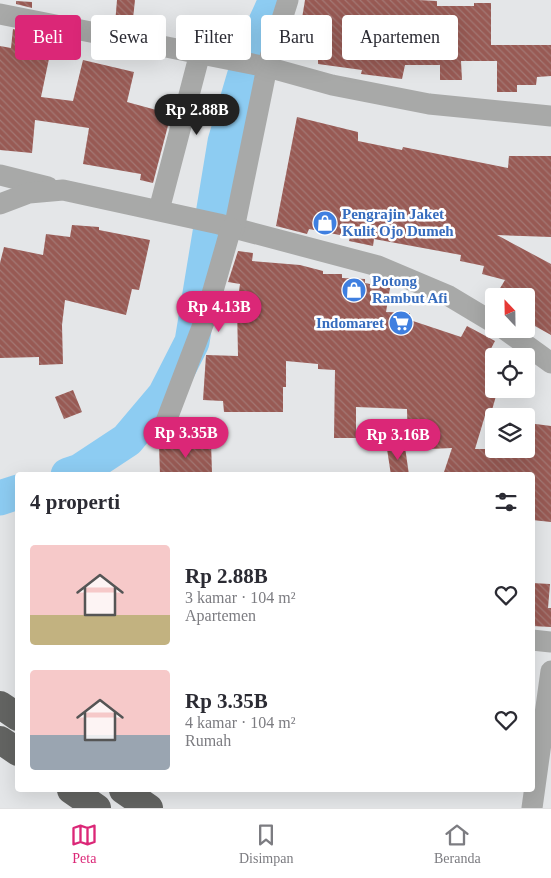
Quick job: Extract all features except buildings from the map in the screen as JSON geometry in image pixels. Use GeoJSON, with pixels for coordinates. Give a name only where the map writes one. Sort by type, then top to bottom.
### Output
{"type":"FeatureCollection","features":[{"type":"Feature","properties":{"kind":"highway"},"geometry":{"type":"LineString","coordinates":[[0,705],[15,715]]}},
{"type":"Feature","properties":{"kind":"highway"},"geometry":{"type":"LineString","coordinates":[[0,740],[15,750]]}},
{"type":"Feature","properties":{"kind":"highway"},"geometry":{"type":"LineString","coordinates":[[75,792],[97,808]]}},
{"type":"Feature","properties":{"kind":"highway"},"geometry":{"type":"LineString","coordinates":[[126,792],[149,808]]}},
{"type":"Feature","properties":{"kind":"street"},"geometry":{"type":"LineString","coordinates":[[165,424],[204,322],[228,227],[263,66],[288,0]]}},
{"type":"Feature","properties":{"kind":"street"},"geometry":{"type":"LineString","coordinates":[[0,14],[176,48]]}},
{"type":"Feature","properties":{"kind":"street"},"geometry":{"type":"LineString","coordinates":[[162,211],[203,60]]}},
{"type":"Feature","properties":{"kind":"street"},"geometry":{"type":"LineString","coordinates":[[234,60],[332,85],[429,104],[551,116]]}},
{"type":"Feature","properties":{"kind":"street"},"geometry":{"type":"LineString","coordinates":[[0,175],[162,211],[378,266],[449,296],[485,317]]}},
{"type":"Feature","properties":{"kind":"street"},"geometry":{"type":"LineString","coordinates":[[1,205],[29,193],[64,190]]}},
{"type":"Feature","properties":{"kind":"street"},"geometry":{"type":"LineString","coordinates":[[516,338],[551,363]]}},
{"type":"Feature","properties":{"kind":"street"},"geometry":{"type":"LineString","coordinates":[[535,640],[551,642]]}},
{"type":"Feature","properties":{"kind":"street"},"geometry":{"type":"LineString","coordinates":[[535,786],[551,671]]}},
{"type":"Feature","properties":{"kind":"street"},"geometry":{"type":"LineString","coordinates":[[532,808],[534,792]]}},
{"type":"Feature","properties":{"kind":"waterway"},"geometry":{"type":"LineString","coordinates":[[77,472],[127,440],[165,395],[192,342],[225,142],[250,57],[276,0]]}},
{"type":"Feature","properties":{"kind":"waterway"},"geometry":{"type":"LineString","coordinates":[[0,498],[15,493]]}},
{"type":"Feature","properties":{"kind":"place","name":"Pengrajin Jaket Kulit Ojo Dumeh"},"geometry":{"type":"Point","coordinates":[325,223]}},
{"type":"Feature","properties":{"kind":"place","name":"Potong Rambut Afi"},"geometry":{"type":"Point","coordinates":[354,290]}},
{"type":"Feature","properties":{"kind":"place","name":"Indomaret"},"geometry":{"type":"Point","coordinates":[401,323]}}]}
